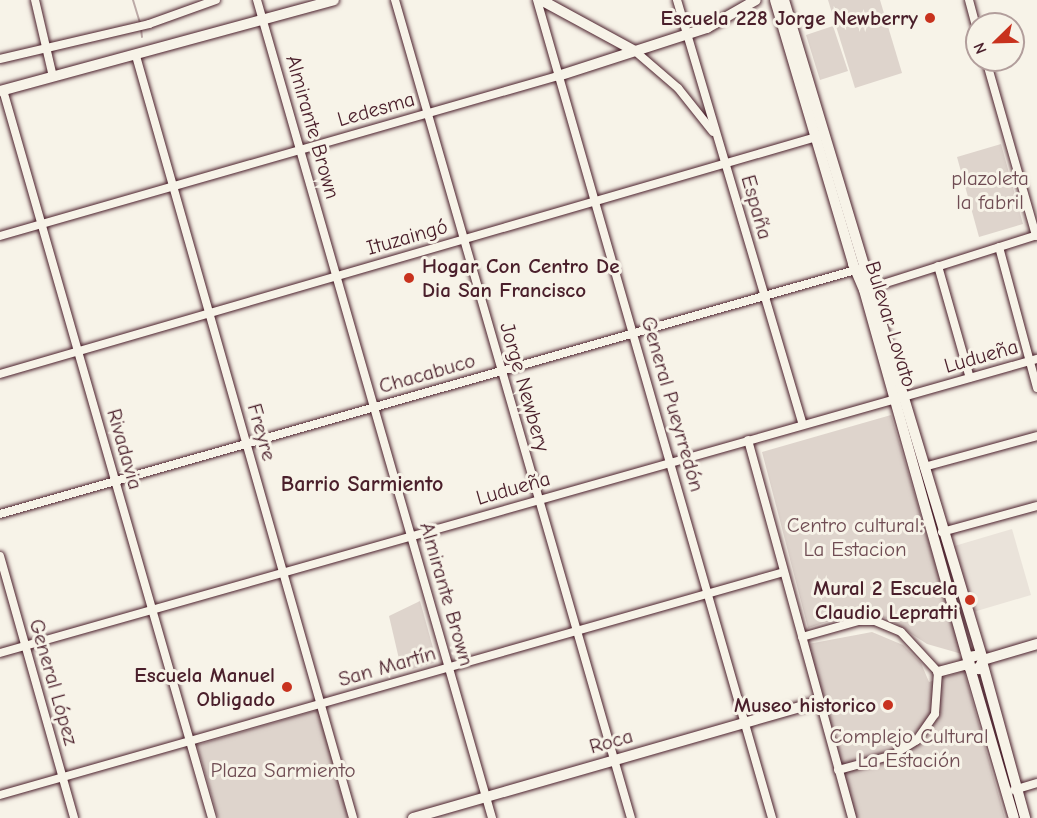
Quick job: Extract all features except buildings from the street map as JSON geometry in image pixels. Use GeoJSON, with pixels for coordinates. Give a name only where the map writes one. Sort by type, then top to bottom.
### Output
{"type":"FeatureCollection","features":[{"type":"Feature","properties":{"kind":"main road"},"geometry":{"type":"LineString","coordinates":[[2,90],[136,56],[334,0]]}},
{"type":"Feature","properties":{"kind":"main road"},"geometry":{"type":"LineString","coordinates":[[539,0],[583,20],[635,51]]}},
{"type":"Feature","properties":{"kind":"main road","name":"Ledesma"},"geometry":{"type":"LineString","coordinates":[[558,76],[687,36],[722,22],[756,0]]}},
{"type":"Feature","properties":{"kind":"main road","name":"Bulevar Lovato"},"geometry":{"type":"LineString","coordinates":[[775,0],[820,136]]}},
{"type":"Feature","properties":{"kind":"main road","name":"Bulevar Lovato"},"geometry":{"type":"LineString","coordinates":[[784,0],[820,136],[859,269],[869,289],[937,533],[969,664],[1012,790],[1025,818]]}},
{"type":"Feature","properties":{"kind":"main road","name":"Bulevar Lovato"},"geometry":{"type":"LineString","coordinates":[[898,399],[924,467],[937,533],[982,660],[1012,790],[1014,818]]}},
{"type":"Feature","properties":{"kind":"main road"},"geometry":{"type":"LineString","coordinates":[[938,672],[969,664],[973,654],[982,660],[1037,644]]}},
{"type":"Feature","properties":{"kind":"main road","name":"Roca"},"geometry":{"type":"LineString","coordinates":[[413,818],[820,701]]}},
{"type":"Feature","properties":{"kind":"street"},"geometry":{"type":"LineString","coordinates":[[35,0],[53,76]]}},
{"type":"Feature","properties":{"kind":"street"},"geometry":{"type":"LineString","coordinates":[[0,59],[46,46],[140,26],[216,0]]}},
{"type":"Feature","properties":{"kind":"street","name":"Almirante Brown"},"geometry":{"type":"LineString","coordinates":[[257,0],[492,818]]}},
{"type":"Feature","properties":{"kind":"street","name":"Jorge Newbery"},"geometry":{"type":"LineString","coordinates":[[395,0],[631,818]]}},
{"type":"Feature","properties":{"kind":"street","name":"General Pueyrredón"},"geometry":{"type":"LineString","coordinates":[[539,0],[558,76],[634,333],[772,818]]}},
{"type":"Feature","properties":{"kind":"street","name":"España"},"geometry":{"type":"LineString","coordinates":[[677,0],[803,425]]}},
{"type":"Feature","properties":{"kind":"street"},"geometry":{"type":"LineString","coordinates":[[635,51],[678,87],[718,138]]}},
{"type":"Feature","properties":{"kind":"street","name":"Freyre"},"geometry":{"type":"LineString","coordinates":[[136,56],[353,818]]}},
{"type":"Feature","properties":{"kind":"street"},"geometry":{"type":"LineString","coordinates":[[869,289],[1036,236],[989,72]]}},
{"type":"Feature","properties":{"kind":"street","name":"Ledesma"},"geometry":{"type":"LineString","coordinates":[[0,236],[558,76]]}},
{"type":"Feature","properties":{"kind":"street","name":"Rivadavia"},"geometry":{"type":"LineString","coordinates":[[2,90],[212,818]]}},
{"type":"Feature","properties":{"kind":"street","name":"Ituzaingó"},"geometry":{"type":"LineString","coordinates":[[0,374],[820,136]]}},
{"type":"Feature","properties":{"kind":"street"},"geometry":{"type":"LineString","coordinates":[[999,247],[1033,360],[1037,388]]}},
{"type":"Feature","properties":{"kind":"street"},"geometry":{"type":"LineString","coordinates":[[938,266],[970,378]]}},
{"type":"Feature","properties":{"kind":"street","name":"Chacabuco"},"geometry":{"type":"LineString","coordinates":[[0,514],[859,269]]}},
{"type":"Feature","properties":{"kind":"street","name":"Ludueña"},"geometry":{"type":"LineString","coordinates":[[0,653],[1033,360]]}},
{"type":"Feature","properties":{"kind":"street"},"geometry":{"type":"LineString","coordinates":[[924,467],[1037,436]]}},
{"type":"Feature","properties":{"kind":"street"},"geometry":{"type":"LineString","coordinates":[[748,440],[852,818]]}},
{"type":"Feature","properties":{"kind":"street"},"geometry":{"type":"LineString","coordinates":[[937,533],[1037,506]]}},
{"type":"Feature","properties":{"kind":"street","name":"General López"},"geometry":{"type":"LineString","coordinates":[[0,556],[74,818]]}},
{"type":"Feature","properties":{"kind":"street","name":"San Martín"},"geometry":{"type":"LineString","coordinates":[[0,795],[784,572]]}},
{"type":"Feature","properties":{"kind":"street"},"geometry":{"type":"LineString","coordinates":[[802,637],[858,621],[875,621],[901,632],[938,672],[935,714],[917,740],[893,755],[838,770]]}},
{"type":"Feature","properties":{"kind":"street"},"geometry":{"type":"LineString","coordinates":[[1012,790],[1037,783]]}},
{"type":"Feature","properties":{"kind":"shaded area"},"geometry":{"type":"Polygon","coordinates":[[[1012,529],[1031,595],[970,613],[951,547],[1012,529]]]}},
{"type":"Feature","properties":{"kind":"green space"},"geometry":{"type":"Polygon","coordinates":[[[828,0],[880,0],[902,73],[855,88],[828,0]]]}},
{"type":"Feature","properties":{"kind":"green space"},"geometry":{"type":"Polygon","coordinates":[[[833,26],[848,71],[820,80],[806,35],[833,26]]]}},
{"type":"Feature","properties":{"kind":"green space","name":"plazoleta la fabril"},"geometry":{"type":"Polygon","coordinates":[[[1001,144],[1023,224],[979,237],[957,157],[1001,144]]]}},
{"type":"Feature","properties":{"kind":"green space","name":"Centro cultural: La Estacion"},"geometry":{"type":"Polygon","coordinates":[[[891,415],[962,654],[927,644],[887,618],[851,614],[808,628],[762,452],[891,415]]]}},
{"type":"Feature","properties":{"kind":"green space"},"geometry":{"type":"Polygon","coordinates":[[[420,601],[437,662],[402,672],[389,616],[420,601]]]}},
{"type":"Feature","properties":{"kind":"green space","name":"Complejo Cultural La Estación"},"geometry":{"type":"Polygon","coordinates":[[[872,632],[903,645],[921,663],[929,682],[964,671],[1005,818],[854,818],[808,644],[872,632]]]}},
{"type":"Feature","properties":{"kind":"green space","name":"Plaza Sarmiento"},"geometry":{"type":"Polygon","coordinates":[[[318,710],[348,818],[218,818],[197,745],[318,710]]]}},
{"type":"Feature","properties":{"kind":"waterway"},"geometry":{"type":"LineString","coordinates":[[133,0],[140,23]]}},
{"type":"Feature","properties":{"kind":"waterway"},"geometry":{"type":"LineString","coordinates":[[141,29],[142,37]]}},
{"type":"Feature","properties":{"kind":"place","name":"Escuela 228 Jorge Newberry"},"geometry":{"type":"Point","coordinates":[930,18]}},
{"type":"Feature","properties":{"kind":"place","name":"Hogar Con Centro De Dia San Francisco"},"geometry":{"type":"Point","coordinates":[409,278]}},
{"type":"Feature","properties":{"kind":"place","name":"Mural 2 Escuela Claudio Lepratti"},"geometry":{"type":"Point","coordinates":[970,600]}},
{"type":"Feature","properties":{"kind":"place","name":"Escuela Manuel Obligado"},"geometry":{"type":"Point","coordinates":[287,687]}},
{"type":"Feature","properties":{"kind":"place","name":"Museo historico"},"geometry":{"type":"Point","coordinates":[888,705]}},
{"type":"Feature","properties":{"kind":"district","name":"Barrio Sarmiento"},"geometry":{"type":"Point","coordinates":[362,485]}}]}
